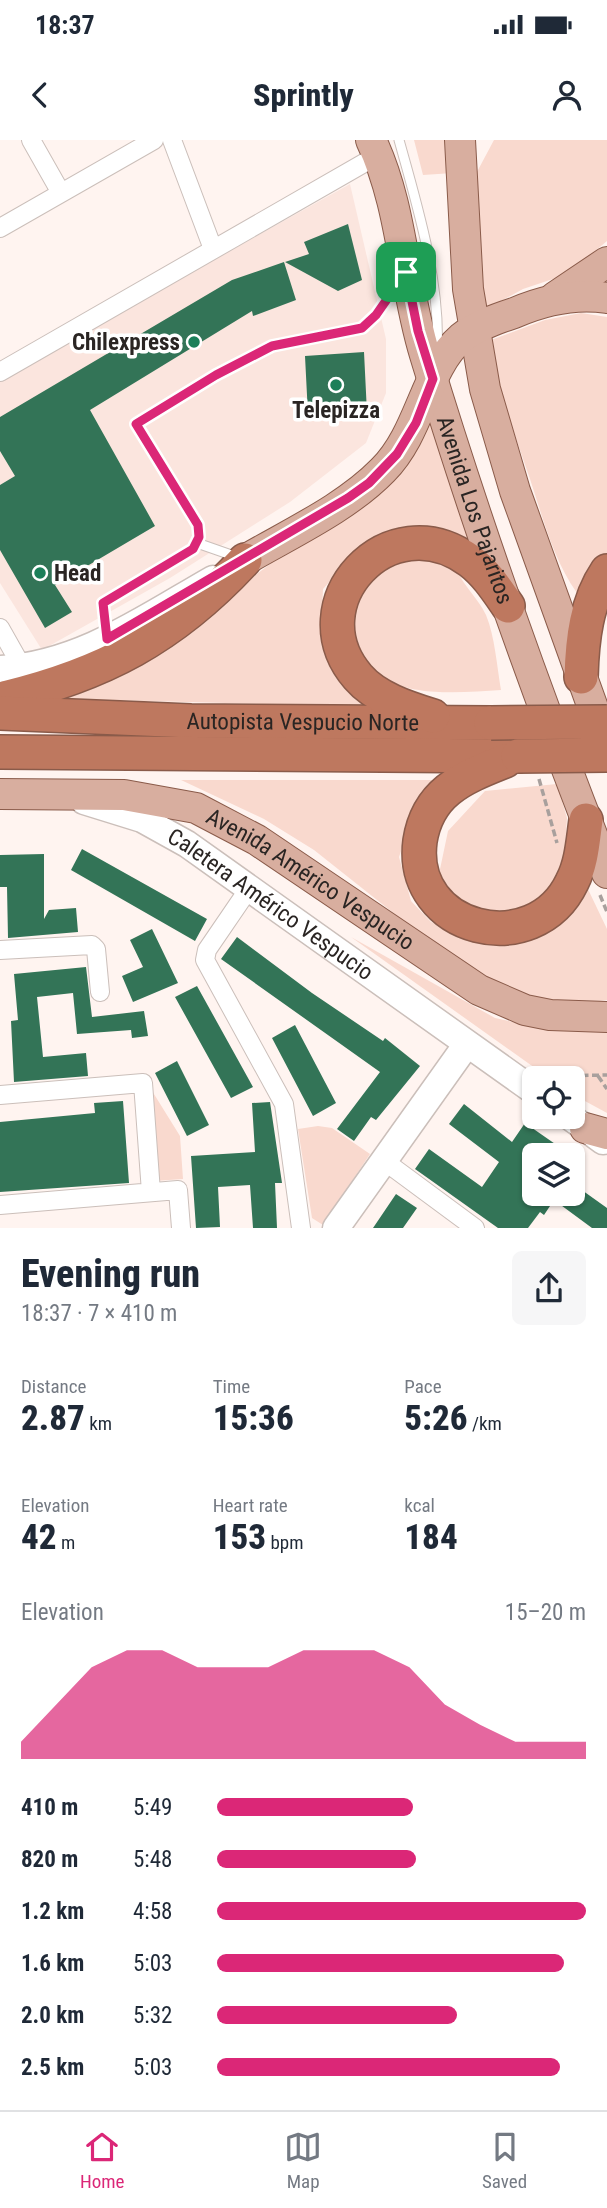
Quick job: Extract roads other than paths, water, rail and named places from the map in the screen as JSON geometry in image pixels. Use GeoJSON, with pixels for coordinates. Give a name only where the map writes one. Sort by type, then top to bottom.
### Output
{"type":"FeatureCollection","features":[{"type":"Feature","properties":{"kind":"highway"},"geometry":{"type":"LineString","coordinates":[[477,723],[401,704],[373,690],[357,676],[346,659],[340,636],[342,598],[353,578],[372,556],[397,545],[424,542],[448,549],[468,560],[484,573],[508,606]]}},
{"type":"Feature","properties":{"kind":"highway"},"geometry":{"type":"LineString","coordinates":[[0,699],[74,680],[131,653],[186,616],[245,560]]}},
{"type":"Feature","properties":{"kind":"highway"},"geometry":{"type":"LineString","coordinates":[[581,677],[590,604],[607,571]]}},
{"type":"Feature","properties":{"kind":"highway","name":"Autopista Vespucio Norte"},"geometry":{"type":"LineString","coordinates":[[0,713],[191,721],[607,722]]}},
{"type":"Feature","properties":{"kind":"highway","name":"Autopista Vespucio Norte"},"geometry":{"type":"LineString","coordinates":[[0,752],[503,759],[607,755]]}},
{"type":"Feature","properties":{"kind":"highway"},"geometry":{"type":"LineString","coordinates":[[503,759],[458,783],[441,797],[428,816],[421,837],[419,859],[428,888],[441,905],[460,919],[487,928],[511,928],[533,921],[551,910],[565,895],[577,870],[586,820]]}},
{"type":"Feature","properties":{"kind":"main road","name":"Avenida Los Pajaritos"},"geometry":{"type":"LineString","coordinates":[[460,140],[464,247],[473,330],[504,456],[607,747]]}},
{"type":"Feature","properties":{"kind":"main road"},"geometry":{"type":"LineString","coordinates":[[460,173],[475,140]]}},
{"type":"Feature","properties":{"kind":"main road","name":"Avenida Los Pajaritos"},"geometry":{"type":"LineString","coordinates":[[382,145],[418,331],[508,606],[607,873]]}},
{"type":"Feature","properties":{"kind":"main road"},"geometry":{"type":"LineString","coordinates":[[245,560],[348,498],[384,470],[416,423],[433,379],[452,347],[473,330],[548,301],[607,262]]}},
{"type":"Feature","properties":{"kind":"main road"},"geometry":{"type":"LineString","coordinates":[[548,301],[585,296],[607,298]]}},
{"type":"Feature","properties":{"kind":"main road","name":"Avenida Américo Vespucio"},"geometry":{"type":"LineString","coordinates":[[0,794],[124,794],[196,808],[257,840],[479,990],[525,1010],[550,1015],[607,1017]]}},
{"type":"Feature","properties":{"kind":"street"},"geometry":{"type":"LineString","coordinates":[[31,140],[61,193]]}},
{"type":"Feature","properties":{"kind":"street"},"geometry":{"type":"LineString","coordinates":[[0,228],[154,140]]}},
{"type":"Feature","properties":{"kind":"street"},"geometry":{"type":"LineString","coordinates":[[172,140],[213,250]]}},
{"type":"Feature","properties":{"kind":"street"},"geometry":{"type":"LineString","coordinates":[[0,372],[213,250],[382,145]]}},
{"type":"Feature","properties":{"kind":"street"},"geometry":{"type":"LineString","coordinates":[[0,628],[11,668],[75,653],[107,639],[245,560]]}},
{"type":"Feature","properties":{"kind":"street","name":"Caletera Américo Vespucio"},"geometry":{"type":"LineString","coordinates":[[58,794],[121,810],[152,824],[250,887],[522,1083]]}},
{"type":"Feature","properties":{"kind":"street"},"geometry":{"type":"LineString","coordinates":[[250,887],[207,950],[205,960],[284,1104],[301,1228]]}},
{"type":"Feature","properties":{"kind":"street"},"geometry":{"type":"LineString","coordinates":[[0,950],[92,945],[96,950],[100,992]]}},
{"type":"Feature","properties":{"kind":"street"},"geometry":{"type":"LineString","coordinates":[[336,1228],[467,1044]]}},
{"type":"Feature","properties":{"kind":"street"},"geometry":{"type":"LineString","coordinates":[[0,1095],[143,1083],[151,1192]]}},
{"type":"Feature","properties":{"kind":"street"},"geometry":{"type":"LineString","coordinates":[[383,1160],[475,1228]]}},
{"type":"Feature","properties":{"kind":"street"},"geometry":{"type":"LineString","coordinates":[[0,1205],[178,1190],[181,1228]]}},
{"type":"Feature","properties":{"kind":"lane"},"geometry":{"type":"LineString","coordinates":[[382,145],[416,203],[435,299],[438,338],[433,379]]}},
{"type":"Feature","properties":{"kind":"lane"},"geometry":{"type":"LineString","coordinates":[[107,639],[103,603],[193,549],[197,543],[198,525],[136,424],[262,350],[292,341],[362,328],[376,315],[406,272]]}},
{"type":"Feature","properties":{"kind":"lane"},"geometry":{"type":"LineString","coordinates":[[197,543],[245,560]]}},
{"type":"Feature","properties":{"kind":"place","name":"Chilexpress"},"geometry":{"type":"Point","coordinates":[194,342]}},
{"type":"Feature","properties":{"kind":"place","name":"Telepizza"},"geometry":{"type":"Point","coordinates":[336,385]}},
{"type":"Feature","properties":{"kind":"place","name":"Head"},"geometry":{"type":"Point","coordinates":[40,573]}}]}
